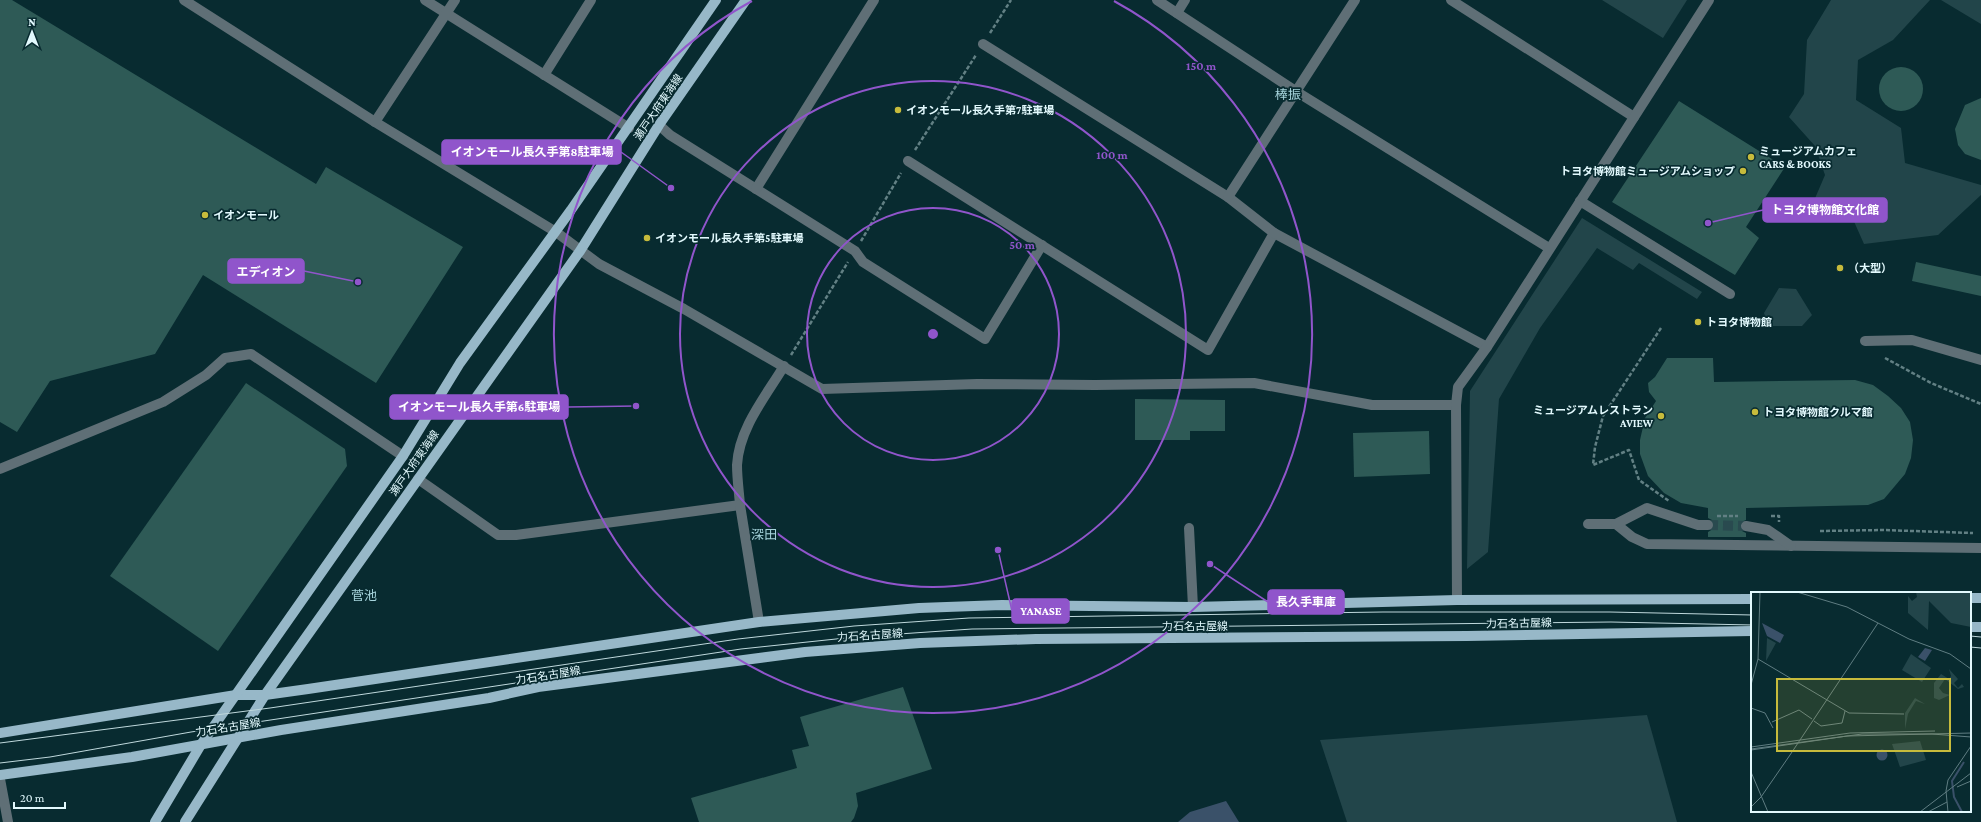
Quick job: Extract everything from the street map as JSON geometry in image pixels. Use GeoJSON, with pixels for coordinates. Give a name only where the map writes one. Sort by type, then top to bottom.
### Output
{"type":"FeatureCollection","features":[{"type":"Feature","properties":{"kind":"main road","name":"瀬戸大府東海線"},"geometry":{"type":"LineString","coordinates":[[155,822],[202,743],[403,456],[460,363],[556,232],[716,0]]}},
{"type":"Feature","properties":{"kind":"main road","name":"瀬戸大府東海線"},"geometry":{"type":"LineString","coordinates":[[185,822],[265,694],[580,251],[659,125],[746,0]]}},
{"type":"Feature","properties":{"kind":"main road","name":"力石名古屋線"},"geometry":{"type":"LineString","coordinates":[[0,733],[236,695],[265,694],[759,622],[926,608],[1002,605],[1193,607],[1457,600],[1751,599]]}},
{"type":"Feature","properties":{"kind":"main road","name":"力石名古屋線"},"geometry":{"type":"LineString","coordinates":[[0,775],[132,757],[202,743],[238,739],[281,730],[489,698],[538,687],[805,652],[920,643],[1036,639],[1467,636],[1751,631]]}},
{"type":"Feature","properties":{"kind":"street"},"geometry":{"type":"LineString","coordinates":[[184,0],[375,122],[556,232],[599,264],[684,309],[822,389],[977,384],[1095,385],[1254,383],[1372,405],[1456,405]]}},
{"type":"Feature","properties":{"kind":"street"},"geometry":{"type":"LineString","coordinates":[[425,0],[629,128]]}},
{"type":"Feature","properties":{"kind":"street"},"geometry":{"type":"LineString","coordinates":[[375,122],[455,0]]}},
{"type":"Feature","properties":{"kind":"street"},"geometry":{"type":"LineString","coordinates":[[544,75],[591,0]]}},
{"type":"Feature","properties":{"kind":"street"},"geometry":{"type":"LineString","coordinates":[[756,189],[874,0]]}},
{"type":"Feature","properties":{"kind":"street"},"geometry":{"type":"LineString","coordinates":[[1157,0],[1297,92],[1549,248]]}},
{"type":"Feature","properties":{"kind":"street"},"geometry":{"type":"LineString","coordinates":[[1177,13],[1185,0]]}},
{"type":"Feature","properties":{"kind":"street"},"geometry":{"type":"LineString","coordinates":[[1228,197],[1355,0]]}},
{"type":"Feature","properties":{"kind":"street"},"geometry":{"type":"LineString","coordinates":[[1452,0],[1634,117]]}},
{"type":"Feature","properties":{"kind":"street"},"geometry":{"type":"LineString","coordinates":[[1457,600],[1456,405],[1458,387],[1487,347],[1709,0]]}},
{"type":"Feature","properties":{"kind":"street"},"geometry":{"type":"LineString","coordinates":[[983,44],[1228,197],[1274,233],[1487,347]]}},
{"type":"Feature","properties":{"kind":"street"},"geometry":{"type":"LineString","coordinates":[[659,125],[670,135],[855,251],[864,262],[985,339],[1042,245]]}},
{"type":"Feature","properties":{"kind":"street"},"geometry":{"type":"LineString","coordinates":[[908,160],[1208,350],[1274,233]]}},
{"type":"Feature","properties":{"kind":"street"},"geometry":{"type":"LineString","coordinates":[[1580,201],[1730,294]]}},
{"type":"Feature","properties":{"kind":"street"},"geometry":{"type":"LineString","coordinates":[[1865,341],[1912,340],[1981,360]]}},
{"type":"Feature","properties":{"kind":"street"},"geometry":{"type":"LineString","coordinates":[[0,469],[163,402],[206,374],[225,358],[251,354],[403,456]]}},
{"type":"Feature","properties":{"kind":"street"},"geometry":{"type":"LineString","coordinates":[[759,622],[740,505],[737,465],[739,449],[745,431],[784,366]]}},
{"type":"Feature","properties":{"kind":"street"},"geometry":{"type":"LineString","coordinates":[[418,479],[498,535],[516,536],[740,505]]}},
{"type":"Feature","properties":{"kind":"street"},"geometry":{"type":"LineString","coordinates":[[1588,524],[1616,524],[1647,508],[1698,525],[1708,525]]}},
{"type":"Feature","properties":{"kind":"street"},"geometry":{"type":"LineString","coordinates":[[1616,524],[1632,537],[1647,544],[1981,548]]}},
{"type":"Feature","properties":{"kind":"street"},"geometry":{"type":"LineString","coordinates":[[1746,526],[1768,530],[1791,546]]}},
{"type":"Feature","properties":{"kind":"street"},"geometry":{"type":"LineString","coordinates":[[1189,528],[1193,607]]}},
{"type":"Feature","properties":{"kind":"street"},"geometry":{"type":"LineString","coordinates":[[0,779],[8,822]]}},
{"type":"Feature","properties":{"kind":"path"},"geometry":{"type":"LineString","coordinates":[[784,366],[855,251],[908,160],[1011,0]]}},
{"type":"Feature","properties":{"kind":"path"},"geometry":{"type":"LineString","coordinates":[[1660,328],[1603,416],[1595,447],[1593,464],[1629,450],[1639,480],[1671,502]]}},
{"type":"Feature","properties":{"kind":"path"},"geometry":{"type":"LineString","coordinates":[[1885,358],[1931,383],[1981,404]]}},
{"type":"Feature","properties":{"kind":"path"},"geometry":{"type":"LineString","coordinates":[[1714,516],[1743,516]]}},
{"type":"Feature","properties":{"kind":"path"},"geometry":{"type":"LineString","coordinates":[[1765,516],[1779,516],[1779,524]]}},
{"type":"Feature","properties":{"kind":"path"},"geometry":{"type":"LineString","coordinates":[[1815,531],[1882,530],[1977,533]]}},
{"type":"Feature","properties":{"kind":"shaded area"},"geometry":{"type":"Polygon","coordinates":[[[1602,0],[1687,0],[1663,38],[1602,0]]]}},
{"type":"Feature","properties":{"kind":"shaded area"},"geometry":{"type":"Polygon","coordinates":[[[1831,0],[1930,0],[1893,40],[1858,60],[1856,100],[1901,128],[1905,163],[1981,185],[1981,195],[1938,235],[1864,244],[1852,217],[1807,217],[1825,175],[1815,146],[1789,117],[1804,94],[1807,40],[1831,0]]]}},
{"type":"Feature","properties":{"kind":"shaded area"},"geometry":{"type":"Polygon","coordinates":[[[1941,0],[1981,0],[1981,24],[1941,0]]]}},
{"type":"Feature","properties":{"kind":"shaded area"},"geometry":{"type":"Polygon","coordinates":[[[1582,218],[1702,292],[1697,299],[1639,263],[1633,270],[1597,248],[1540,328],[1499,399],[1488,552],[1467,569],[1470,391],[1582,218]]]}},
{"type":"Feature","properties":{"kind":"shaded area"},"geometry":{"type":"Polygon","coordinates":[[[1779,288],[1796,289],[1812,315],[1802,326],[1769,326],[1764,313],[1779,288]]]}},
{"type":"Feature","properties":{"kind":"shaded area"},"geometry":{"type":"Polygon","coordinates":[[[1647,715],[1677,822],[1347,822],[1320,740],[1647,715]]]}},
{"type":"Feature","properties":{"kind":"shaded area"},"geometry":{"type":"Polygon","coordinates":[[[1226,801],[1239,822],[1178,822],[1190,812],[1226,801]]]}},
{"type":"Feature","properties":{"kind":"building","name":"イオンモール"},"geometry":{"type":"Polygon","coordinates":[[[0,0],[12,0],[316,184],[326,167],[463,247],[376,383],[203,275],[155,354],[50,381],[17,432],[0,422],[0,0]]]}},
{"type":"Feature","properties":{"kind":"building"},"geometry":{"type":"Polygon","coordinates":[[[1905,67],[1910,68],[1917,73],[1922,80],[1922,98],[1917,105],[1910,110],[1897,111],[1892,110],[1885,105],[1880,98],[1879,85],[1880,80],[1885,73],[1892,68],[1905,67]]]}},
{"type":"Feature","properties":{"kind":"building"},"geometry":{"type":"Polygon","coordinates":[[[1981,98],[1981,160],[1965,154],[1958,145],[1955,129],[1965,105],[1981,98]]]}},
{"type":"Feature","properties":{"kind":"building"},"geometry":{"type":"Polygon","coordinates":[[[1679,101],[1785,167],[1746,227],[1759,238],[1735,275],[1612,202],[1679,101]]]}},
{"type":"Feature","properties":{"kind":"building"},"geometry":{"type":"Polygon","coordinates":[[[1916,262],[1981,276],[1981,296],[1912,281],[1916,262]]]}},
{"type":"Feature","properties":{"kind":"building","name":"トヨタ博物館"},"geometry":{"type":"Polygon","coordinates":[[[1667,358],[1713,358],[1714,382],[1855,380],[1873,385],[1901,408],[1910,422],[1913,440],[1911,458],[1905,474],[1884,499],[1868,505],[1746,508],[1746,520],[1741,522],[1740,525],[1742,531],[1746,533],[1746,537],[1708,537],[1708,532],[1713,529],[1714,525],[1712,520],[1708,518],[1708,508],[1681,503],[1664,493],[1648,476],[1640,454],[1640,440],[1645,418],[1656,401],[1649,392],[1648,383],[1655,377],[1667,358]]]}},
{"type":"Feature","properties":{"kind":"building"},"geometry":{"type":"Polygon","coordinates":[[[246,383],[345,449],[347,466],[218,651],[110,576],[246,383]]]}},
{"type":"Feature","properties":{"kind":"building"},"geometry":{"type":"Polygon","coordinates":[[[1135,399],[1225,400],[1225,431],[1190,431],[1190,440],[1135,440],[1135,399]]]}},
{"type":"Feature","properties":{"kind":"building"},"geometry":{"type":"Polygon","coordinates":[[[1429,431],[1430,474],[1354,477],[1353,433],[1429,431]]]}},
{"type":"Feature","properties":{"kind":"building"},"geometry":{"type":"Polygon","coordinates":[[[903,687],[932,769],[856,793],[858,806],[851,822],[699,822],[691,798],[797,768],[792,750],[809,746],[800,717],[903,687]]]}},
{"type":"Feature","properties":{"kind":"tunnel"},"geometry":{"type":"LineString","coordinates":[[1708,525],[1746,526]]}},
{"type":"Feature","properties":{"kind":"tram line"},"geometry":{"type":"LineString","coordinates":[[0,743],[270,708],[738,639],[854,626],[969,618],[1383,612],[1610,612],[1751,615]]}},
{"type":"Feature","properties":{"kind":"tram line"},"geometry":{"type":"LineString","coordinates":[[0,763],[50,757],[191,732],[741,649],[855,637],[972,629],[1611,622],[1751,625]]}},
{"type":"Feature","properties":{"kind":"tram line"},"geometry":{"type":"LineString","coordinates":[[1971,636],[1981,637]]}},
{"type":"Feature","properties":{"kind":"tram line"},"geometry":{"type":"LineString","coordinates":[[1971,647],[1981,648]]}},
{"type":"Feature","properties":{"kind":"place","name":"イオンモール長久手第7駐車場"},"geometry":{"type":"Point","coordinates":[898,110]}},
{"type":"Feature","properties":{"kind":"place","name":"ミュージアムカフェ CARS & BOOKS"},"geometry":{"type":"Point","coordinates":[1751,157]}},
{"type":"Feature","properties":{"kind":"place","name":"トヨタ博物館ミュージアムショップ"},"geometry":{"type":"Point","coordinates":[1743,171]}},
{"type":"Feature","properties":{"kind":"place","name":"イオンモール長久手第8駐車場"},"geometry":{"type":"Point","coordinates":[671,188]}},
{"type":"Feature","properties":{"kind":"place","name":"イオンモール"},"geometry":{"type":"Point","coordinates":[205,215]}},
{"type":"Feature","properties":{"kind":"place","name":"トヨタ博物館文化館"},"geometry":{"type":"Point","coordinates":[1708,223]}},
{"type":"Feature","properties":{"kind":"place","name":"イオンモール長久手第5駐車場"},"geometry":{"type":"Point","coordinates":[647,238]}},
{"type":"Feature","properties":{"kind":"place","name":"（大型）"},"geometry":{"type":"Point","coordinates":[1840,268]}},
{"type":"Feature","properties":{"kind":"place","name":"エディオン"},"geometry":{"type":"Point","coordinates":[358,282]}},
{"type":"Feature","properties":{"kind":"place","name":"トヨタ博物館"},"geometry":{"type":"Point","coordinates":[1698,322]}},
{"type":"Feature","properties":{"kind":"place","name":"イオンモール長久手第6駐車場"},"geometry":{"type":"Point","coordinates":[636,406]}},
{"type":"Feature","properties":{"kind":"place","name":"トヨタ博物館クルマ館"},"geometry":{"type":"Point","coordinates":[1755,412]}},
{"type":"Feature","properties":{"kind":"place","name":"ミュージアムレストラン AVIEW"},"geometry":{"type":"Point","coordinates":[1661,416]}},
{"type":"Feature","properties":{"kind":"place","name":"YANASE"},"geometry":{"type":"Point","coordinates":[998,550]}},
{"type":"Feature","properties":{"kind":"place","name":"長久手車庫"},"geometry":{"type":"Point","coordinates":[1210,564]}},
{"type":"Feature","properties":{"kind":"district","name":"棒振"},"geometry":{"type":"Point","coordinates":[1288,94]}},
{"type":"Feature","properties":{"kind":"district","name":"深田"},"geometry":{"type":"Point","coordinates":[764,534]}},
{"type":"Feature","properties":{"kind":"district","name":"菅池"},"geometry":{"type":"Point","coordinates":[364,595]}}]}
